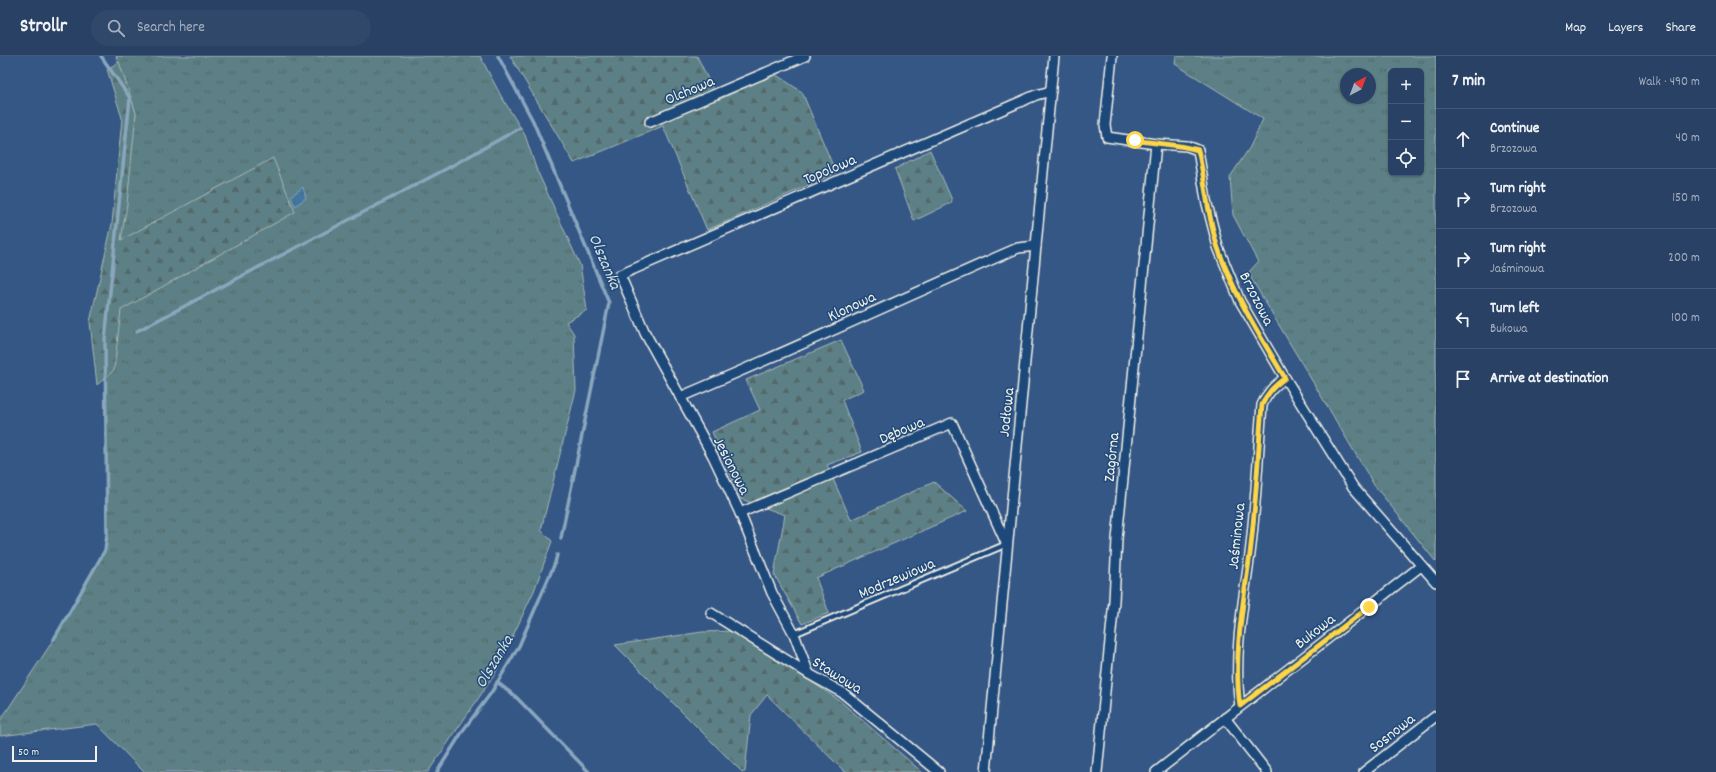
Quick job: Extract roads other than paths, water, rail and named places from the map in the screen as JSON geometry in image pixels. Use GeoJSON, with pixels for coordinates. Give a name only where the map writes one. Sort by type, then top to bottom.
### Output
{"type":"FeatureCollection","features":[{"type":"Feature","properties":{"kind":"street","name":"Olchowa"},"geometry":{"type":"LineString","coordinates":[[650,122],[805,56]]}},
{"type":"Feature","properties":{"kind":"street","name":"Jodłowa"},"geometry":{"type":"LineString","coordinates":[[986,772],[1054,56]]}},
{"type":"Feature","properties":{"kind":"street","name":"Brzozowa"},"geometry":{"type":"LineString","coordinates":[[1112,56],[1105,125],[1107,137],[1156,144],[1187,146],[1198,150],[1206,200],[1218,247],[1240,301],[1285,378],[1353,486],[1436,582]]}},
{"type":"Feature","properties":{"kind":"street","name":"Topolowa"},"geometry":{"type":"LineString","coordinates":[[620,275],[1029,98],[1051,91]]}},
{"type":"Feature","properties":{"kind":"street","name":"Zagórna"},"geometry":{"type":"LineString","coordinates":[[1097,772],[1114,601],[1117,539],[1156,144]]}},
{"type":"Feature","properties":{"kind":"street","name":"Klonowa"},"geometry":{"type":"LineString","coordinates":[[680,396],[792,349],[898,300],[1018,248],[1036,246]]}},
{"type":"Feature","properties":{"kind":"street","name":"Jesionowa"},"geometry":{"type":"LineString","coordinates":[[620,275],[645,333],[713,456],[740,513],[772,593],[794,634],[809,674]]}},
{"type":"Feature","properties":{"kind":"street","name":"Jaśminowa"},"geometry":{"type":"LineString","coordinates":[[1240,706],[1238,687],[1239,650],[1250,553],[1262,405],[1266,396],[1275,385],[1285,378]]}},
{"type":"Feature","properties":{"kind":"street","name":"Dębowa"},"geometry":{"type":"LineString","coordinates":[[740,513],[952,424],[1007,544]]}},
{"type":"Feature","properties":{"kind":"street","name":"Bukowa"},"geometry":{"type":"LineString","coordinates":[[1156,772],[1422,566]]}},
{"type":"Feature","properties":{"kind":"street","name":"Stawowa"},"geometry":{"type":"LineString","coordinates":[[711,613],[809,674],[844,693],[939,772]]}},
{"type":"Feature","properties":{"kind":"street","name":"Sosnowa"},"geometry":{"type":"LineString","coordinates":[[1364,772],[1436,716]]}},
{"type":"Feature","properties":{"kind":"street"},"geometry":{"type":"LineString","coordinates":[[1225,718],[1267,772]]}},
{"type":"Feature","properties":{"kind":"lane","name":"Modrzewiowa"},"geometry":{"type":"LineString","coordinates":[[794,634],[1007,544]]}},
{"type":"Feature","properties":{"kind":"water"},"geometry":{"type":"Polygon","coordinates":[[[303,187],[306,198],[295,206],[291,196],[303,187]]]}},
{"type":"Feature","properties":{"kind":"waterway"},"geometry":{"type":"LineString","coordinates":[[54,639],[105,550],[107,534],[105,340],[130,98],[101,56]]}},
{"type":"Feature","properties":{"kind":"waterway","name":"Olszanka"},"geometry":{"type":"LineString","coordinates":[[498,56],[533,121],[609,303],[561,538]]}},
{"type":"Feature","properties":{"kind":"waterway"},"geometry":{"type":"LineString","coordinates":[[137,331],[446,169],[520,128]]}},
{"type":"Feature","properties":{"kind":"waterway","name":"Olszanka"},"geometry":{"type":"LineString","coordinates":[[437,772],[464,729],[491,693],[519,646],[555,563],[557,555]]}},
{"type":"Feature","properties":{"kind":"waterway"},"geometry":{"type":"LineString","coordinates":[[497,682],[516,697],[589,772]]}}]}
